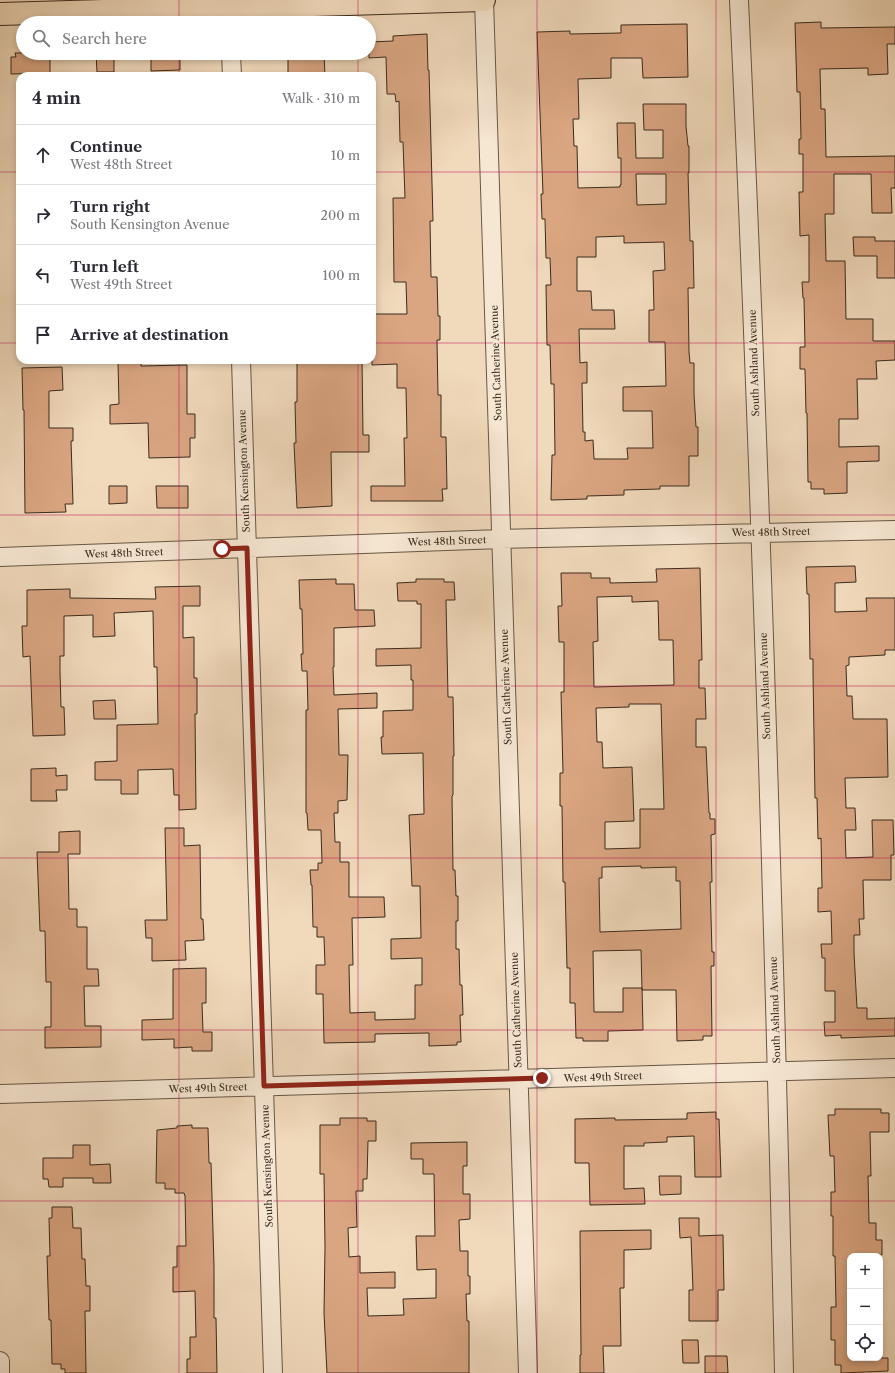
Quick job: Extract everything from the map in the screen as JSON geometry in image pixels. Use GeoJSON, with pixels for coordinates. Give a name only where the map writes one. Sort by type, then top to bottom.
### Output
{"type":"FeatureCollection","features":[{"type":"Feature","properties":{"kind":"main road"},"geometry":{"type":"LineString","coordinates":[[0,14],[229,10],[484,0]]}},
{"type":"Feature","properties":{"kind":"street","name":"South Catherine Avenue"},"geometry":{"type":"LineString","coordinates":[[484,0],[528,1373]]}},
{"type":"Feature","properties":{"kind":"street","name":"South Ashland Avenue"},"geometry":{"type":"LineString","coordinates":[[739,0],[761,532],[778,1072],[784,1373]]}},
{"type":"Feature","properties":{"kind":"street"},"geometry":{"type":"LineString","coordinates":[[231,60],[232,72]]}},
{"type":"Feature","properties":{"kind":"street","name":"South Kensington Avenue"},"geometry":{"type":"LineString","coordinates":[[241,364],[274,1373]]}},
{"type":"Feature","properties":{"kind":"street","name":"West 48th Street"},"geometry":{"type":"LineString","coordinates":[[0,557],[501,539],[895,530]]}},
{"type":"Feature","properties":{"kind":"street","name":"West 49th Street"},"geometry":{"type":"LineString","coordinates":[[0,1094],[895,1068]]}},
{"type":"Feature","properties":{"kind":"street"},"geometry":{"type":"LineString","coordinates":[[0,1361],[0,1373]]}},
{"type":"Feature","properties":{"kind":"building"},"geometry":{"type":"Polygon","coordinates":[[[821,22],[821,28],[895,27],[895,44],[887,44],[888,74],[868,75],[868,68],[820,69],[821,109],[825,109],[826,157],[895,156],[895,188],[891,188],[892,213],[872,213],[871,174],[834,174],[834,214],[825,214],[826,261],[845,261],[846,319],[873,319],[873,341],[895,341],[895,360],[876,361],[877,379],[857,379],[858,419],[839,419],[839,447],[879,446],[879,461],[847,462],[847,493],[824,494],[824,489],[811,489],[811,482],[808,482],[805,369],[800,369],[800,347],[805,347],[804,298],[802,282],[809,282],[809,235],[800,236],[799,192],[803,192],[803,154],[799,154],[799,139],[801,139],[800,92],[797,92],[795,23],[821,22]]]}},
{"type":"Feature","properties":{"kind":"building"},"geometry":{"type":"Polygon","coordinates":[[[687,24],[688,77],[643,78],[642,58],[611,58],[611,78],[578,79],[579,119],[573,119],[574,146],[577,146],[578,188],[620,187],[621,158],[618,158],[617,123],[635,123],[636,158],[663,158],[663,130],[644,130],[643,104],[686,104],[686,126],[689,146],[688,173],[690,241],[693,241],[694,288],[688,288],[689,352],[690,363],[694,363],[694,394],[696,427],[698,427],[698,456],[689,456],[689,486],[660,486],[660,489],[624,490],[624,495],[587,496],[587,499],[551,500],[552,455],[555,455],[554,384],[551,384],[550,345],[547,345],[546,285],[551,285],[550,258],[546,258],[545,219],[542,219],[541,194],[543,194],[537,32],[570,31],[570,34],[621,33],[621,25],[687,24]],[[636,174],[637,205],[666,204],[666,174],[636,174]],[[624,236],[596,237],[596,257],[577,257],[577,291],[591,291],[592,310],[614,310],[615,329],[579,329],[580,363],[587,362],[587,383],[582,383],[583,432],[585,432],[585,441],[593,440],[594,459],[628,459],[627,448],[653,448],[652,411],[623,411],[623,387],[666,386],[665,342],[649,342],[649,310],[654,310],[653,271],[665,270],[664,242],[624,243],[624,236]]]}},
{"type":"Feature","properties":{"kind":"building"},"geometry":{"type":"Polygon","coordinates":[[[427,34],[433,221],[430,221],[431,277],[437,277],[438,316],[440,316],[440,340],[437,340],[438,395],[441,395],[441,437],[446,437],[447,489],[442,489],[443,501],[371,501],[371,486],[405,486],[404,438],[407,438],[406,388],[397,388],[397,364],[372,365],[376,364],[376,314],[407,314],[406,282],[394,282],[393,198],[405,198],[403,142],[400,142],[399,101],[396,102],[395,94],[387,94],[386,57],[376,58],[376,42],[393,41],[393,36],[427,34]]]}},
{"type":"Feature","properties":{"kind":"building"},"geometry":{"type":"Polygon","coordinates":[[[11,57],[16,57],[16,60],[50,60],[50,72],[16,72],[16,74],[11,74],[11,57]]]}},
{"type":"Feature","properties":{"kind":"building"},"geometry":{"type":"Polygon","coordinates":[[[96,60],[114,60],[114,72],[97,72],[96,60]]]}},
{"type":"Feature","properties":{"kind":"building"},"geometry":{"type":"Polygon","coordinates":[[[151,60],[180,60],[180,70],[151,71],[151,60]]]}},
{"type":"Feature","properties":{"kind":"building"},"geometry":{"type":"Polygon","coordinates":[[[288,60],[324,60],[325,72],[288,72],[288,60]]]}},
{"type":"Feature","properties":{"kind":"building"},"geometry":{"type":"Polygon","coordinates":[[[853,237],[875,237],[875,241],[895,241],[895,278],[877,278],[877,256],[854,256],[853,237]]]}},
{"type":"Feature","properties":{"kind":"building"},"geometry":{"type":"Polygon","coordinates":[[[118,364],[141,364],[141,366],[187,365],[187,414],[195,414],[195,438],[190,438],[190,457],[149,458],[148,423],[110,424],[110,405],[119,404],[118,364]]]}},
{"type":"Feature","properties":{"kind":"building"},"geometry":{"type":"Polygon","coordinates":[[[297,364],[362,364],[363,435],[369,435],[369,452],[331,452],[332,506],[297,508],[294,443],[296,443],[295,402],[297,402],[297,364]]]}},
{"type":"Feature","properties":{"kind":"building"},"geometry":{"type":"Polygon","coordinates":[[[62,367],[63,390],[49,391],[49,428],[73,428],[73,441],[71,441],[73,504],[65,504],[66,512],[25,513],[22,368],[62,367]]]}},
{"type":"Feature","properties":{"kind":"building"},"geometry":{"type":"Polygon","coordinates":[[[109,486],[127,486],[127,503],[109,504],[109,486]]]}},
{"type":"Feature","properties":{"kind":"building"},"geometry":{"type":"Polygon","coordinates":[[[156,486],[188,486],[188,508],[157,508],[156,486]]]}},
{"type":"Feature","properties":{"kind":"building"},"geometry":{"type":"Polygon","coordinates":[[[855,566],[856,582],[835,583],[835,612],[867,611],[866,598],[895,598],[895,650],[885,650],[885,655],[849,657],[849,665],[846,666],[847,696],[852,696],[853,719],[887,719],[888,777],[845,778],[846,808],[855,808],[856,830],[845,830],[846,858],[873,857],[872,820],[893,820],[894,855],[891,855],[891,880],[863,880],[864,919],[859,919],[860,935],[854,935],[854,953],[857,1008],[867,1008],[867,1019],[895,1018],[895,1036],[841,1038],[841,1035],[825,1036],[824,1022],[835,1022],[835,991],[825,991],[825,958],[822,958],[821,944],[832,944],[831,911],[818,912],[818,888],[822,888],[821,838],[818,839],[817,798],[815,798],[813,659],[810,659],[809,594],[807,594],[806,567],[855,566]]]}},
{"type":"Feature","properties":{"kind":"building"},"geometry":{"type":"Polygon","coordinates":[[[700,568],[702,660],[699,660],[699,688],[705,688],[706,719],[696,719],[696,747],[706,747],[709,813],[710,819],[715,819],[715,834],[711,835],[712,882],[710,882],[712,952],[714,952],[714,966],[711,966],[712,1036],[703,1036],[703,1040],[677,1041],[676,990],[642,990],[643,1030],[608,1031],[608,1041],[583,1041],[583,1038],[576,1038],[575,1003],[570,1003],[570,968],[567,968],[565,882],[563,882],[562,806],[560,806],[560,773],[563,773],[561,692],[564,692],[564,642],[559,642],[558,606],[562,606],[561,573],[591,573],[591,578],[610,578],[610,583],[657,582],[656,569],[700,568]],[[632,596],[597,597],[598,641],[593,642],[594,687],[674,685],[673,640],[659,640],[658,601],[632,602],[632,596]],[[629,704],[629,707],[596,708],[597,742],[602,742],[603,768],[632,767],[634,821],[605,822],[605,849],[640,848],[640,809],[664,809],[661,704],[629,704]],[[602,867],[602,878],[599,878],[600,932],[681,929],[680,881],[676,881],[676,867],[602,867]],[[641,950],[593,951],[594,1012],[623,1012],[623,988],[642,988],[641,950]]]}},
{"type":"Feature","properties":{"kind":"building"},"geometry":{"type":"Polygon","coordinates":[[[336,579],[336,584],[354,584],[355,610],[374,610],[375,626],[334,628],[333,667],[334,695],[377,693],[377,708],[338,709],[339,755],[348,755],[347,800],[338,801],[338,813],[334,813],[335,842],[340,842],[340,862],[349,862],[349,897],[384,897],[385,917],[352,918],[353,965],[349,965],[350,1013],[375,1012],[375,1020],[415,1019],[415,985],[422,985],[422,958],[391,959],[391,939],[421,938],[420,886],[412,886],[409,815],[424,814],[423,753],[382,754],[381,737],[383,737],[383,711],[413,710],[413,680],[411,680],[411,665],[376,666],[376,649],[421,648],[421,604],[417,604],[417,601],[398,601],[397,583],[416,582],[416,579],[444,579],[444,582],[454,582],[455,600],[446,600],[448,697],[453,697],[453,870],[455,870],[456,896],[458,896],[456,949],[459,949],[463,1015],[460,1015],[461,1042],[457,1042],[457,1045],[429,1046],[429,1033],[375,1034],[375,1042],[324,1043],[323,994],[316,994],[316,965],[325,965],[324,937],[317,937],[317,927],[313,927],[312,885],[310,870],[318,870],[318,863],[322,863],[321,830],[308,830],[306,813],[306,710],[308,710],[307,671],[302,671],[302,609],[300,609],[299,580],[336,579]]]}},
{"type":"Feature","properties":{"kind":"building"},"geometry":{"type":"Polygon","coordinates":[[[200,586],[200,606],[183,606],[183,638],[194,637],[194,678],[197,678],[197,714],[195,714],[196,809],[179,810],[179,795],[174,795],[173,769],[138,770],[138,794],[121,794],[121,780],[95,780],[95,762],[117,761],[117,725],[158,724],[157,667],[154,667],[153,611],[114,613],[115,636],[93,637],[93,615],[64,616],[64,656],[60,656],[60,672],[61,707],[64,707],[65,735],[33,736],[30,656],[23,657],[22,626],[27,626],[27,590],[70,589],[70,598],[156,599],[155,587],[200,586]]]}},
{"type":"Feature","properties":{"kind":"building"},"geometry":{"type":"Polygon","coordinates":[[[115,700],[116,719],[94,719],[93,701],[115,700]]]}},
{"type":"Feature","properties":{"kind":"building"},"geometry":{"type":"Polygon","coordinates":[[[56,768],[56,776],[67,775],[67,790],[56,790],[57,801],[31,801],[31,769],[56,768]]]}},
{"type":"Feature","properties":{"kind":"building"},"geometry":{"type":"Polygon","coordinates":[[[165,828],[184,828],[184,846],[200,845],[201,919],[203,919],[204,940],[185,941],[186,960],[152,961],[152,938],[146,938],[145,920],[167,920],[165,828]]]}},
{"type":"Feature","properties":{"kind":"building"},"geometry":{"type":"Polygon","coordinates":[[[80,831],[80,854],[68,854],[69,909],[77,909],[77,927],[87,927],[87,969],[98,969],[99,986],[84,986],[85,1026],[101,1026],[101,1047],[45,1048],[45,1027],[51,1027],[51,982],[46,982],[45,931],[40,931],[37,852],[59,852],[59,832],[80,831]]]}},
{"type":"Feature","properties":{"kind":"building"},"geometry":{"type":"Polygon","coordinates":[[[206,968],[206,1003],[202,1003],[203,1032],[212,1032],[212,1051],[192,1051],[192,1047],[174,1048],[174,1039],[142,1040],[142,1020],[173,1019],[173,969],[206,968]]]}},
{"type":"Feature","properties":{"kind":"building"},"geometry":{"type":"Polygon","coordinates":[[[835,1109],[881,1109],[881,1113],[889,1113],[889,1132],[870,1132],[871,1176],[868,1176],[869,1223],[876,1223],[876,1240],[882,1240],[882,1253],[847,1253],[847,1361],[883,1361],[883,1358],[888,1358],[888,1371],[841,1373],[841,1365],[835,1365],[835,1340],[831,1340],[831,1307],[836,1307],[835,1256],[833,1256],[833,1216],[831,1216],[831,1192],[835,1192],[834,1156],[830,1156],[828,1115],[835,1115],[835,1109]]]}},
{"type":"Feature","properties":{"kind":"building"},"geometry":{"type":"Polygon","coordinates":[[[716,1112],[716,1119],[719,1119],[721,1177],[695,1177],[694,1136],[667,1137],[667,1142],[644,1143],[644,1146],[624,1146],[624,1189],[644,1188],[645,1204],[590,1205],[589,1163],[575,1163],[575,1119],[687,1119],[687,1113],[716,1112]]]}},
{"type":"Feature","properties":{"kind":"building"},"geometry":{"type":"Polygon","coordinates":[[[340,1118],[367,1118],[367,1121],[376,1121],[376,1141],[368,1141],[367,1179],[363,1179],[363,1191],[356,1191],[357,1227],[348,1228],[349,1257],[360,1256],[360,1273],[395,1272],[395,1288],[367,1288],[368,1316],[404,1315],[403,1299],[436,1298],[436,1269],[417,1270],[416,1236],[435,1236],[434,1174],[423,1174],[423,1159],[411,1159],[411,1143],[467,1142],[467,1166],[463,1166],[463,1194],[470,1194],[470,1219],[459,1220],[460,1251],[468,1251],[468,1276],[470,1276],[470,1294],[466,1294],[467,1321],[469,1321],[469,1373],[327,1373],[324,1313],[324,1174],[320,1174],[320,1125],[340,1125],[340,1118]]]}},
{"type":"Feature","properties":{"kind":"building"},"geometry":{"type":"Polygon","coordinates":[[[192,1125],[192,1128],[208,1128],[209,1163],[211,1163],[214,1318],[216,1318],[217,1373],[187,1373],[187,1359],[190,1359],[190,1337],[196,1337],[195,1291],[173,1292],[173,1267],[177,1267],[177,1246],[186,1246],[185,1196],[184,1193],[175,1193],[175,1189],[165,1189],[165,1183],[156,1183],[157,1130],[192,1125]]]}},
{"type":"Feature","properties":{"kind":"building"},"geometry":{"type":"Polygon","coordinates":[[[73,1145],[90,1145],[90,1165],[110,1164],[111,1183],[93,1183],[93,1178],[63,1178],[63,1187],[49,1187],[48,1179],[43,1179],[43,1158],[73,1158],[73,1145]]]}},
{"type":"Feature","properties":{"kind":"building"},"geometry":{"type":"Polygon","coordinates":[[[659,1176],[681,1176],[681,1194],[660,1195],[659,1176]]]}},
{"type":"Feature","properties":{"kind":"building"},"geometry":{"type":"Polygon","coordinates":[[[52,1207],[72,1207],[73,1228],[81,1228],[82,1259],[85,1259],[86,1286],[90,1286],[90,1311],[85,1311],[86,1373],[65,1373],[65,1369],[61,1369],[61,1364],[52,1364],[47,1256],[50,1256],[49,1218],[52,1218],[52,1207]]]}},
{"type":"Feature","properties":{"kind":"building"},"geometry":{"type":"Polygon","coordinates":[[[679,1218],[699,1218],[699,1236],[723,1235],[724,1290],[718,1290],[718,1321],[689,1321],[689,1290],[693,1290],[691,1237],[680,1238],[679,1218]]]}},
{"type":"Feature","properties":{"kind":"building"},"geometry":{"type":"Polygon","coordinates":[[[651,1230],[651,1249],[624,1250],[624,1288],[620,1288],[621,1346],[603,1346],[604,1373],[580,1373],[580,1231],[651,1230]]]}},
{"type":"Feature","properties":{"kind":"building"},"geometry":{"type":"Polygon","coordinates":[[[682,1340],[698,1340],[699,1363],[683,1363],[682,1340]]]}},
{"type":"Feature","properties":{"kind":"building"},"geometry":{"type":"Polygon","coordinates":[[[705,1356],[727,1356],[728,1373],[705,1373],[705,1356]]]}},
{"type":"Feature","properties":{"kind":"route"},"geometry":{"type":"LineString","coordinates":[[222,549],[247,548],[264,1086],[542,1078]]}}]}
